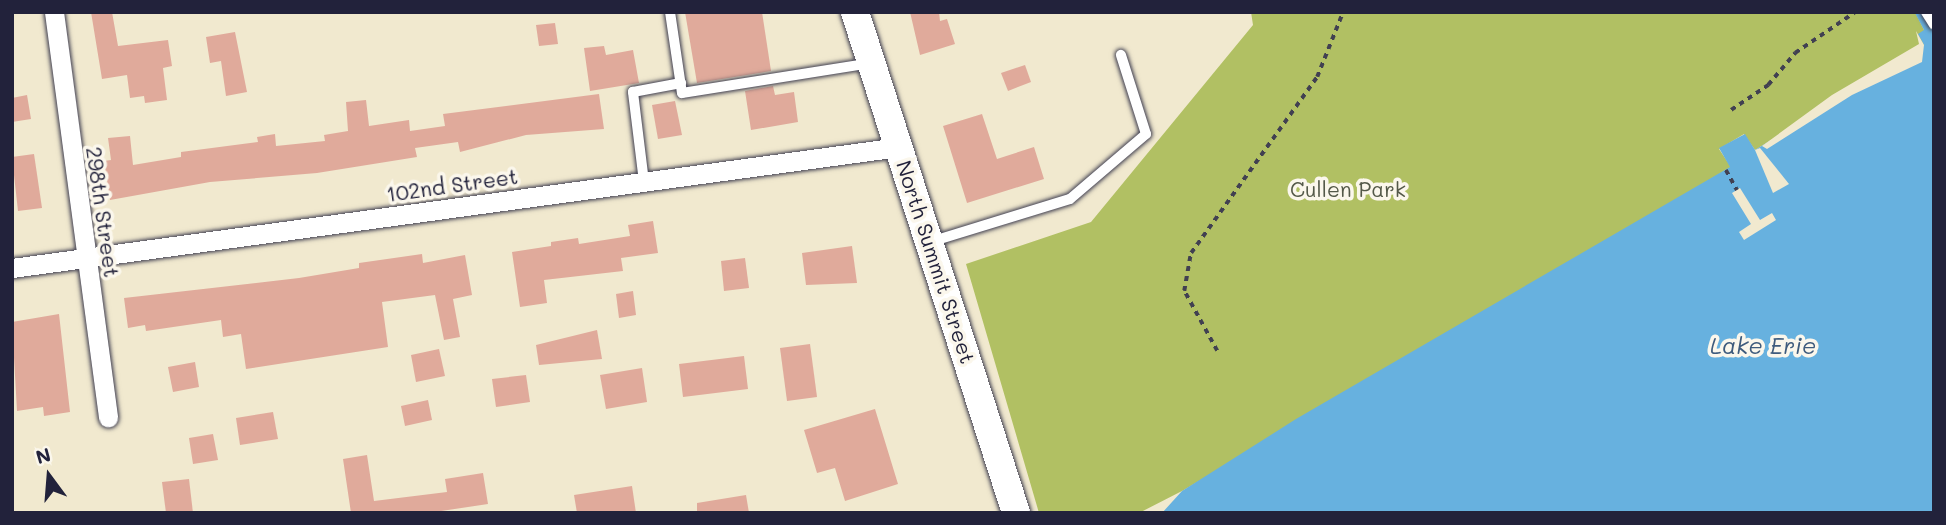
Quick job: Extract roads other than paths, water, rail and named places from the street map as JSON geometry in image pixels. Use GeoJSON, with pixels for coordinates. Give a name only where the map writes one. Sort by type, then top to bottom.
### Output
{"type":"FeatureCollection","features":[{"type":"Feature","properties":{"kind":"main road","name":"North Summit Street"},"geometry":{"type":"LineString","coordinates":[[855,12],[1016,513]]}},
{"type":"Feature","properties":{"kind":"street","name":"298th Street"},"geometry":{"type":"LineString","coordinates":[[54,12],[108,417]]}},
{"type":"Feature","properties":{"kind":"street","name":"102nd Street"},"geometry":{"type":"LineString","coordinates":[[12,268],[898,147]]}},
{"type":"Feature","properties":{"kind":"lane"},"geometry":{"type":"LineString","coordinates":[[670,12],[682,93],[871,63]]}},
{"type":"Feature","properties":{"kind":"lane"},"geometry":{"type":"LineString","coordinates":[[1926,12],[1934,25]]}},
{"type":"Feature","properties":{"kind":"lane"},"geometry":{"type":"LineString","coordinates":[[930,243],[1070,199],[1146,134],[1121,55]]}},
{"type":"Feature","properties":{"kind":"lane"},"geometry":{"type":"LineString","coordinates":[[644,181],[634,92],[681,83]]}},
{"type":"Feature","properties":{"kind":"water","name":"Lake Erie"},"geometry":{"type":"Polygon","coordinates":[[[1934,12],[1934,513],[1162,513],[1182,491],[1296,419],[1730,167],[1719,148],[1745,134],[1755,150],[1924,45],[1918,34],[1924,30],[1915,13],[1934,12]]]}},
{"type":"Feature","properties":{"kind":"park label","name":"Cullen Park"},"geometry":{"type":"Point","coordinates":[1348,189]}}]}
